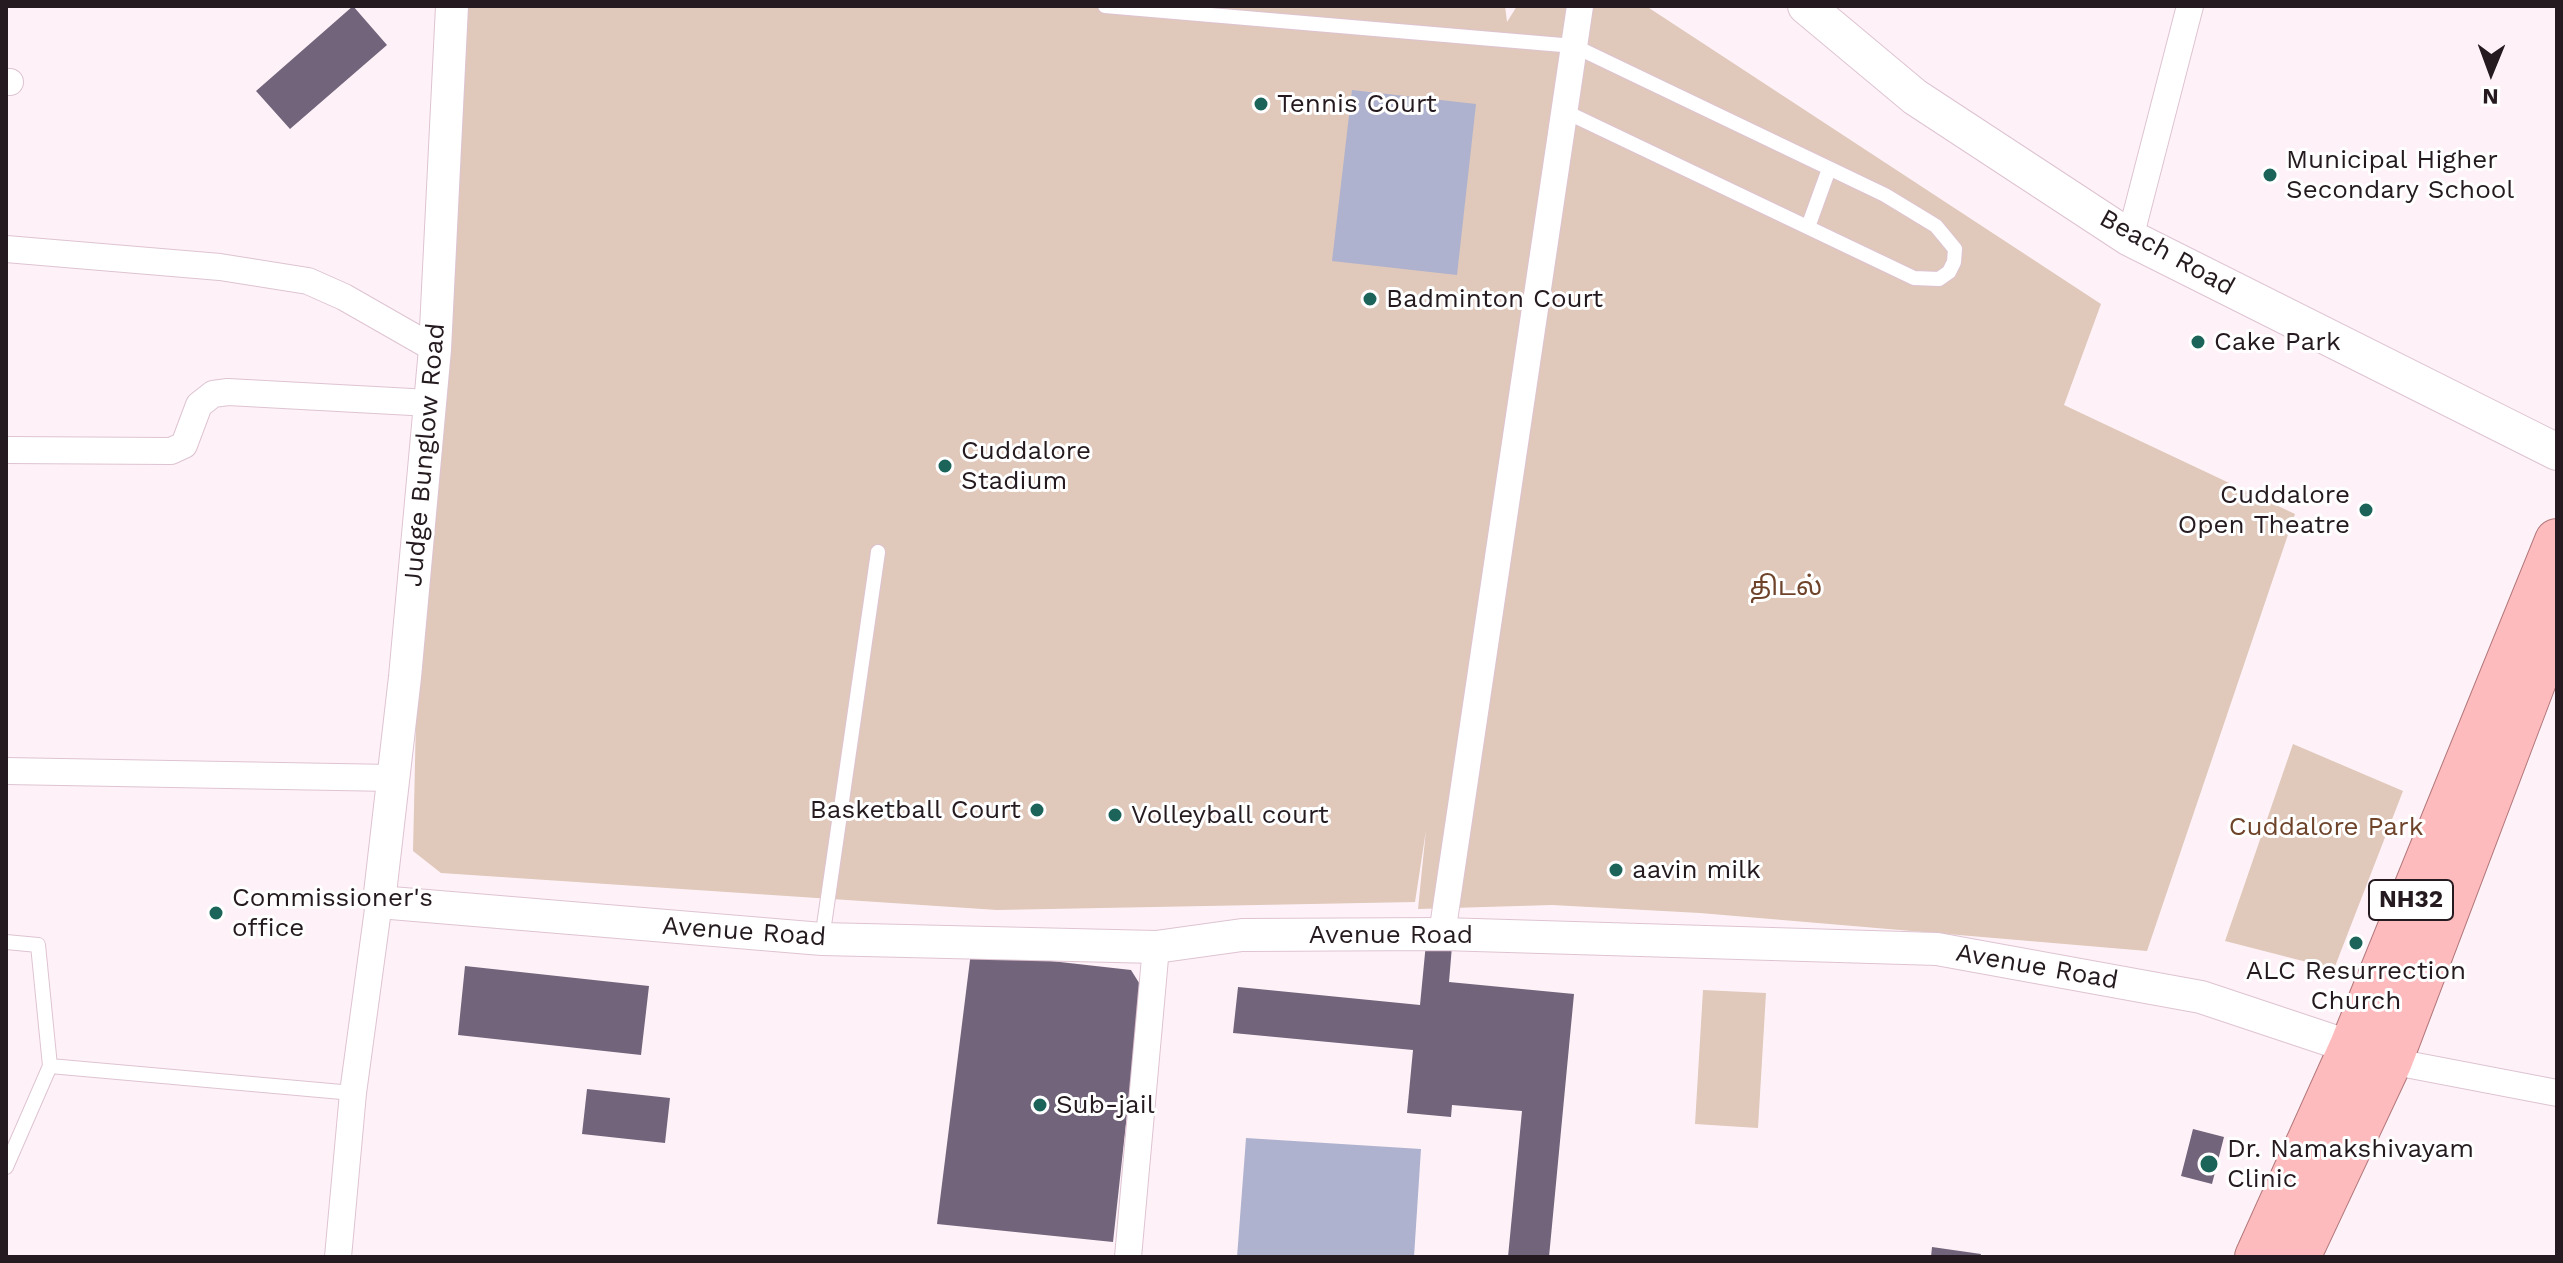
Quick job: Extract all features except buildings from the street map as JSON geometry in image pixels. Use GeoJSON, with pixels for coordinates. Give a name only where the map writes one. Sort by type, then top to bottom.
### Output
{"type":"FeatureCollection","features":[{"type":"Feature","properties":{"kind":"highway","name":"NH32"},"geometry":{"type":"LineString","coordinates":[[2298,1257],[2557,541]]}},
{"type":"Feature","properties":{"kind":"highway","name":"NH32"},"geometry":{"type":"LineString","coordinates":[[2257,1257],[2371,1053],[2557,620]]}},
{"type":"Feature","properties":{"kind":"main road","name":"Beach Road"},"geometry":{"type":"LineString","coordinates":[[1806,6],[1915,97],[2130,238],[2557,452]]}},
{"type":"Feature","properties":{"kind":"street","name":"Judge Bunglow Road"},"geometry":{"type":"LineString","coordinates":[[379,902],[435,349],[452,6]]}},
{"type":"Feature","properties":{"kind":"street"},"geometry":{"type":"LineString","coordinates":[[1442,934],[1580,6]]}},
{"type":"Feature","properties":{"kind":"street"},"geometry":{"type":"LineString","coordinates":[[2130,238],[2190,6]]}},
{"type":"Feature","properties":{"kind":"street"},"geometry":{"type":"LineString","coordinates":[[6,249],[220,267],[308,281],[344,297],[435,349]]}},
{"type":"Feature","properties":{"kind":"street"},"geometry":{"type":"LineString","coordinates":[[6,450],[171,451],[184,445],[199,405],[213,394],[228,392],[430,403]]}},
{"type":"Feature","properties":{"kind":"street"},"geometry":{"type":"LineString","coordinates":[[6,771],[392,778]]}},
{"type":"Feature","properties":{"kind":"street"},"geometry":{"type":"LineString","coordinates":[[338,1257],[353,1093],[379,902]]}},
{"type":"Feature","properties":{"kind":"street","name":"Avenue Road"},"geometry":{"type":"LineString","coordinates":[[379,902],[822,939],[1156,947],[1242,935],[1442,934],[1937,949],[2201,997],[2371,1053]]}},
{"type":"Feature","properties":{"kind":"street"},"geometry":{"type":"LineString","coordinates":[[1128,1257],[1156,947]]}},
{"type":"Feature","properties":{"kind":"street"},"geometry":{"type":"LineString","coordinates":[[2371,1053],[2557,1093]]}},
{"type":"Feature","properties":{"kind":"lane"},"geometry":{"type":"LineString","coordinates":[[1105,6],[1574,46],[1885,195],[1936,226],[1955,249],[1954,262],[1939,279],[1914,278],[1564,111]]}},
{"type":"Feature","properties":{"kind":"lane"},"geometry":{"type":"LineString","coordinates":[[1808,227],[1829,169]]}},
{"type":"Feature","properties":{"kind":"lane"},"geometry":{"type":"LineString","coordinates":[[822,939],[878,552]]}},
{"type":"Feature","properties":{"kind":"lane"},"geometry":{"type":"LineString","coordinates":[[6,942],[38,945],[50,1066],[6,1167]]}},
{"type":"Feature","properties":{"kind":"lane"},"geometry":{"type":"LineString","coordinates":[[50,1066],[353,1093]]}},
{"type":"Feature","properties":{"kind":"green space","name":"Cuddalore Stadium"},"geometry":{"type":"Polygon","coordinates":[[[465,6],[1505,6],[1507,22],[1517,6],[1646,6],[2101,304],[2064,405],[2295,514],[2147,951],[1700,913],[1552,905],[1418,909],[1426,830],[1415,902],[997,910],[441,873],[413,851],[420,542],[465,6]]]}},
{"type":"Feature","properties":{"kind":"green space","name":"Cuddalore Park"},"geometry":{"type":"Polygon","coordinates":[[[2293,744],[2403,791],[2334,969],[2225,941],[2293,744]]]}},
{"type":"Feature","properties":{"kind":"green space"},"geometry":{"type":"Polygon","coordinates":[[[1703,990],[1766,993],[1758,1128],[1695,1124],[1703,990]]]}},
{"type":"Feature","properties":{"kind":"water"},"geometry":{"type":"Polygon","coordinates":[[[1352,90],[1476,104],[1457,275],[1332,261],[1352,90]]]}},
{"type":"Feature","properties":{"kind":"water"},"geometry":{"type":"Polygon","coordinates":[[[1246,1138],[1421,1149],[1414,1257],[1237,1257],[1246,1138]]]}},
{"type":"Feature","properties":{"kind":"place","name":"Tennis Court"},"geometry":{"type":"Point","coordinates":[1261,104]}},
{"type":"Feature","properties":{"kind":"place","name":"Municipal Higher Secondary School"},"geometry":{"type":"Point","coordinates":[2270,175]}},
{"type":"Feature","properties":{"kind":"place","name":"Badminton Court"},"geometry":{"type":"Point","coordinates":[1370,299]}},
{"type":"Feature","properties":{"kind":"place","name":"Cake Park"},"geometry":{"type":"Point","coordinates":[2198,342]}},
{"type":"Feature","properties":{"kind":"place","name":"Cuddalore Stadium"},"geometry":{"type":"Point","coordinates":[945,466]}},
{"type":"Feature","properties":{"kind":"place","name":"Cuddalore Open Theatre"},"geometry":{"type":"Point","coordinates":[2366,510]}},
{"type":"Feature","properties":{"kind":"place","name":"Basketball Court"},"geometry":{"type":"Point","coordinates":[1037,810]}},
{"type":"Feature","properties":{"kind":"place","name":"Volleyball court"},"geometry":{"type":"Point","coordinates":[1115,815]}},
{"type":"Feature","properties":{"kind":"place","name":"aavin milk"},"geometry":{"type":"Point","coordinates":[1616,870]}},
{"type":"Feature","properties":{"kind":"place","name":"Commissioner's office"},"geometry":{"type":"Point","coordinates":[216,913]}},
{"type":"Feature","properties":{"kind":"place","name":"ALC Resurrection Church"},"geometry":{"type":"Point","coordinates":[2356,943]}},
{"type":"Feature","properties":{"kind":"place","name":"Sub-jail"},"geometry":{"type":"Point","coordinates":[1040,1105]}},
{"type":"Feature","properties":{"kind":"place","name":"Dr. Namakshivayam Clinic"},"geometry":{"type":"Point","coordinates":[2209,1164]}},
{"type":"Feature","properties":{"kind":"park label","name":"திடல்"},"geometry":{"type":"Point","coordinates":[1786,587]}}]}
